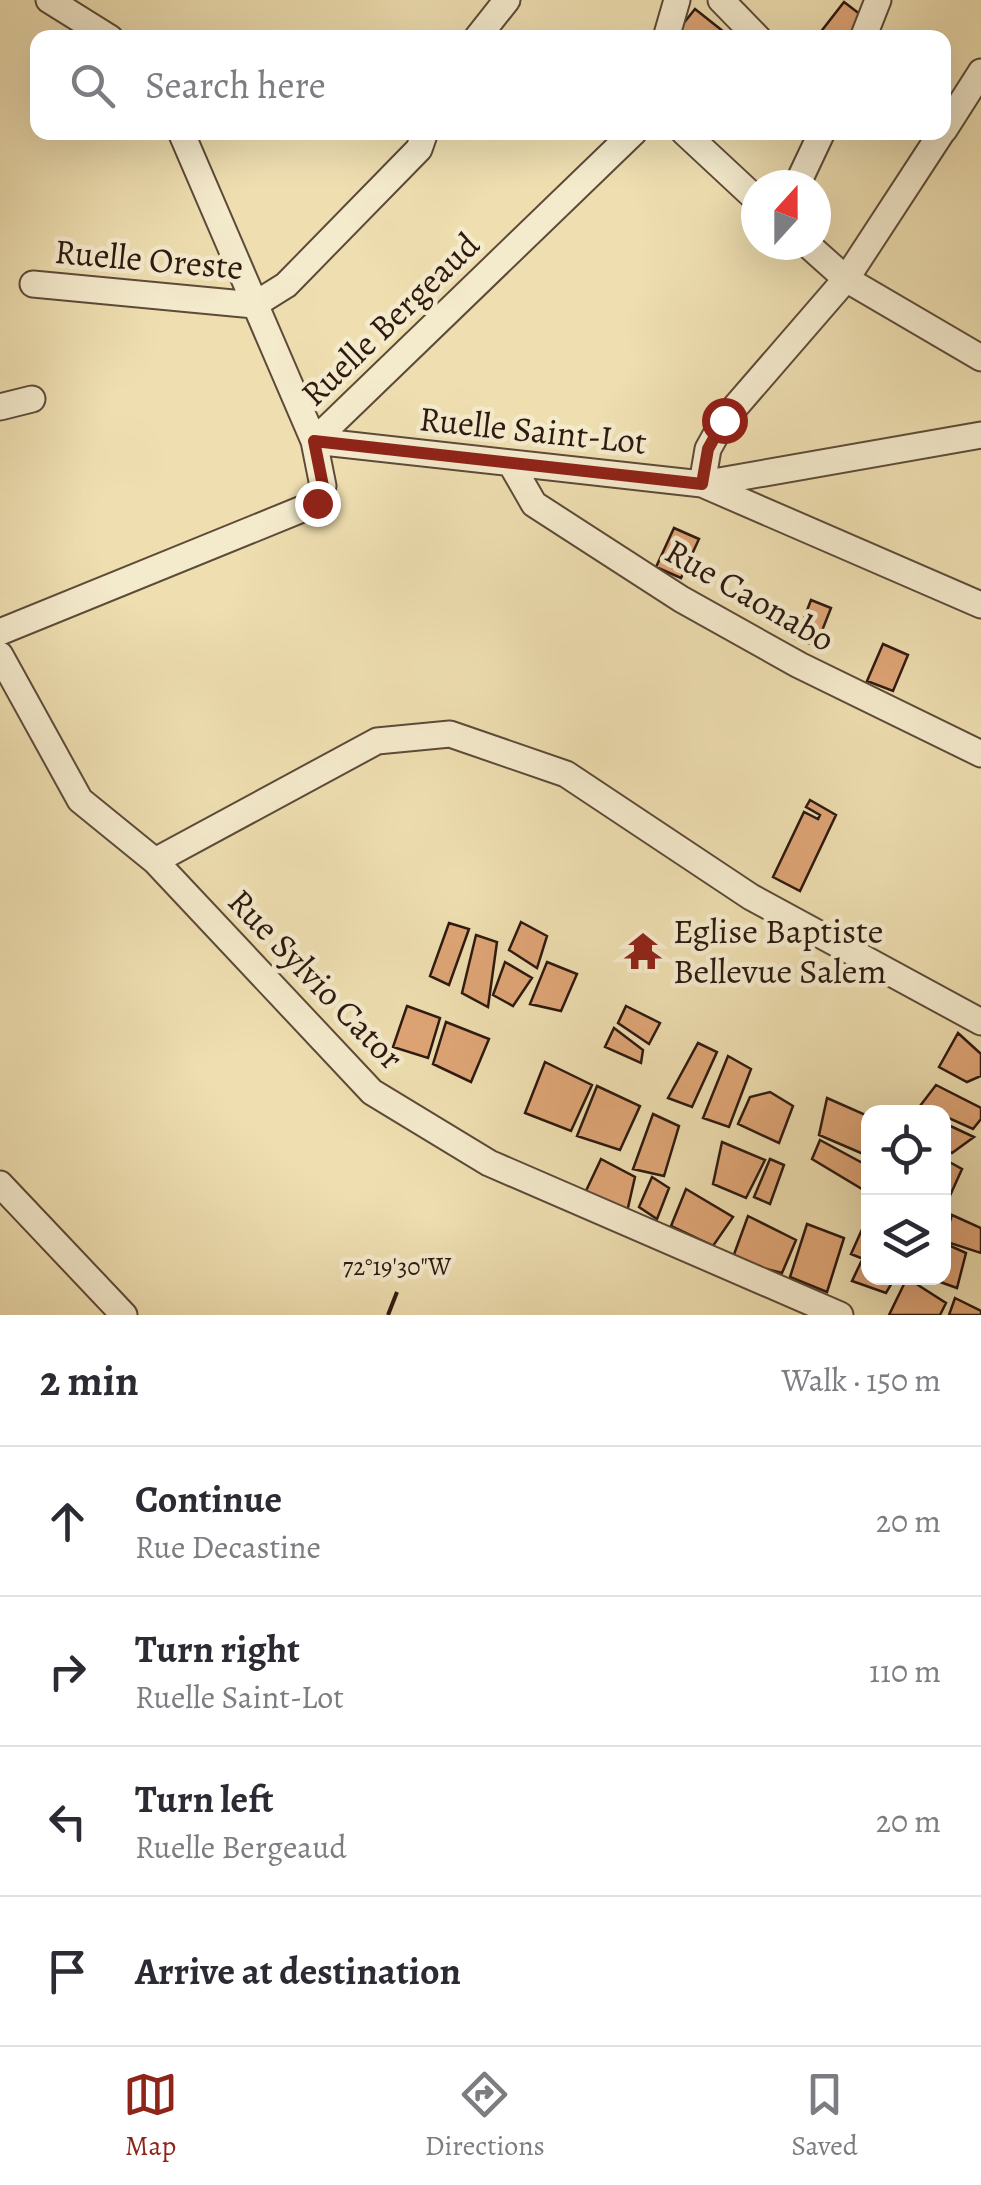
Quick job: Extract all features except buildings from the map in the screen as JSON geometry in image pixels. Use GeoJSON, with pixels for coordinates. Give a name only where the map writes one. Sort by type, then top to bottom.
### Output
{"type":"FeatureCollection","features":[{"type":"Feature","properties":{"kind":"street"},"geometry":{"type":"LineString","coordinates":[[49,0],[97,30]]}},
{"type":"Feature","properties":{"kind":"street"},"geometry":{"type":"LineString","coordinates":[[484,30],[508,0]]}},
{"type":"Feature","properties":{"kind":"street"},"geometry":{"type":"LineString","coordinates":[[668,30],[676,0]]}},
{"type":"Feature","properties":{"kind":"street"},"geometry":{"type":"LineString","coordinates":[[722,0],[750,30]]}},
{"type":"Feature","properties":{"kind":"street"},"geometry":{"type":"LineString","coordinates":[[865,30],[874,2]]}},
{"type":"Feature","properties":{"kind":"street"},"geometry":{"type":"LineString","coordinates":[[951,117],[981,72]]}},
{"type":"Feature","properties":{"kind":"street"},"geometry":{"type":"LineString","coordinates":[[185,140],[314,441]]}},
{"type":"Feature","properties":{"kind":"street","name":"Ruelle Oreste"},"geometry":{"type":"LineString","coordinates":[[33,284],[254,305],[286,285],[418,149],[422,140]]}},
{"type":"Feature","properties":{"kind":"street","name":"Ruelle Bergeaud"},"geometry":{"type":"LineString","coordinates":[[0,632],[317,503],[323,486],[314,441],[626,140]]}},
{"type":"Feature","properties":{"kind":"street"},"geometry":{"type":"LineString","coordinates":[[693,140],[741,185]]}},
{"type":"Feature","properties":{"kind":"street"},"geometry":{"type":"LineString","coordinates":[[804,170],[818,140]]}},
{"type":"Feature","properties":{"kind":"street"},"geometry":{"type":"LineString","coordinates":[[936,140],[846,279],[724,420],[708,449],[702,484],[981,605]]}},
{"type":"Feature","properties":{"kind":"street"},"geometry":{"type":"LineString","coordinates":[[825,260],[846,279],[981,358]]}},
{"type":"Feature","properties":{"kind":"street"},"geometry":{"type":"LineString","coordinates":[[0,407],[32,399]]}},
{"type":"Feature","properties":{"kind":"street","name":"Ruelle Saint-Lot"},"geometry":{"type":"LineString","coordinates":[[314,441],[702,484],[981,435]]}},
{"type":"Feature","properties":{"kind":"street","name":"Rue Caonabo"},"geometry":{"type":"LineString","coordinates":[[511,464],[534,504],[680,600],[799,666],[981,754]]}},
{"type":"Feature","properties":{"kind":"street","name":"Rue Sylvio Cator"},"geometry":{"type":"LineString","coordinates":[[0,655],[80,800],[156,860],[372,1092],[489,1163],[840,1315]]}},
{"type":"Feature","properties":{"kind":"street"},"geometry":{"type":"LineString","coordinates":[[156,860],[377,740],[450,734],[566,774],[751,898],[981,1022]]}},
{"type":"Feature","properties":{"kind":"street"},"geometry":{"type":"LineString","coordinates":[[0,1184],[124,1315]]}},
{"type":"Feature","properties":{"kind":"place","name":"Eglise Baptiste Bellevue Salem"},"geometry":{"type":"Point","coordinates":[643,951]}},
{"type":"Feature","properties":{"kind":"route"},"geometry":{"type":"LineString","coordinates":[[317,503],[323,486],[314,441],[702,484],[708,449],[724,420]]}}]}
